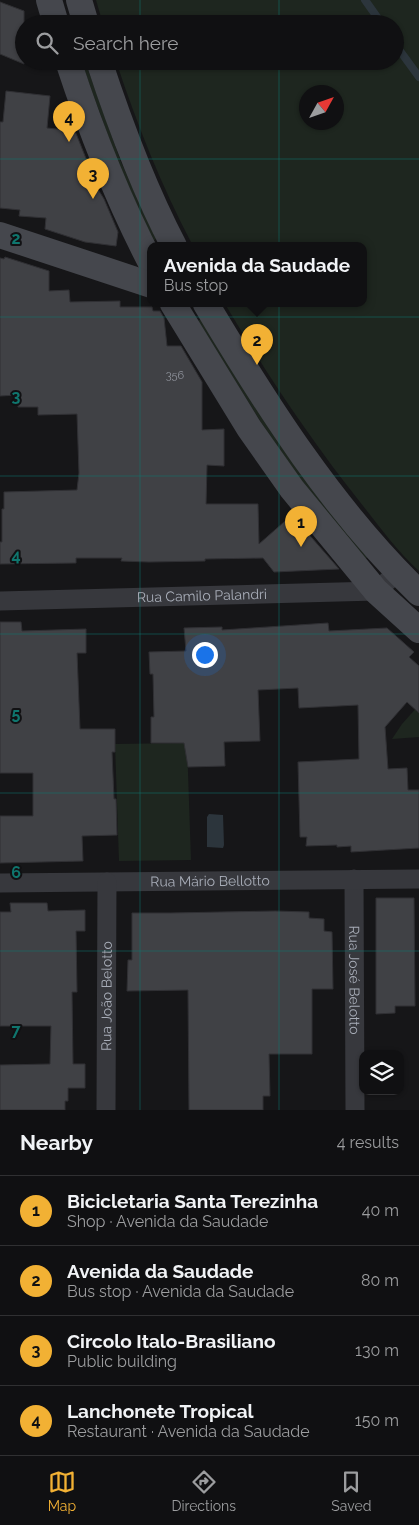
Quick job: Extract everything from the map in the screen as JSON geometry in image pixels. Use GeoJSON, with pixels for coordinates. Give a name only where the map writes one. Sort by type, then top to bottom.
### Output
{"type":"FeatureCollection","features":[{"type":"Feature","properties":{"kind":"street"},"geometry":{"type":"LineString","coordinates":[[49,0],[53,15]]}},
{"type":"Feature","properties":{"kind":"street"},"geometry":{"type":"LineString","coordinates":[[80,0],[84,15]]}},
{"type":"Feature","properties":{"kind":"street"},"geometry":{"type":"LineString","coordinates":[[71,70],[106,168],[147,255]]}},
{"type":"Feature","properties":{"kind":"street"},"geometry":{"type":"LineString","coordinates":[[102,70],[133,157],[159,218],[172,242]]}},
{"type":"Feature","properties":{"kind":"street"},"geometry":{"type":"LineString","coordinates":[[0,235],[147,285]]}},
{"type":"Feature","properties":{"kind":"street"},"geometry":{"type":"LineString","coordinates":[[175,307],[249,428],[292,490],[376,591],[419,630]]}},
{"type":"Feature","properties":{"kind":"street"},"geometry":{"type":"LineString","coordinates":[[208,307],[273,412],[316,472],[362,531],[419,593]]}},
{"type":"Feature","properties":{"kind":"street"},"geometry":{"type":"LineString","coordinates":[[376,591],[398,572]]}},
{"type":"Feature","properties":{"kind":"street","name":"Rua Camilo Palandri"},"geometry":{"type":"LineString","coordinates":[[0,601],[376,591]]}},
{"type":"Feature","properties":{"kind":"street","name":"Rua José Belotto"},"geometry":{"type":"LineString","coordinates":[[354,879],[355,1110]]}},
{"type":"Feature","properties":{"kind":"street","name":"Rua Mário Bellotto"},"geometry":{"type":"LineString","coordinates":[[0,883],[419,879]]}},
{"type":"Feature","properties":{"kind":"street","name":"Rua João Belotto"},"geometry":{"type":"LineString","coordinates":[[106,1110],[107,882]]}},
{"type":"Feature","properties":{"kind":"shaded area"},"geometry":{"type":"Polygon","coordinates":[[[96,0],[419,0],[419,571],[388,538],[306,430],[227,307],[367,307],[367,242],[191,242],[151,155],[119,70],[404,70],[404,15],[100,15],[96,0]]]}},
{"type":"Feature","properties":{"kind":"shaded area"},"geometry":{"type":"Polygon","coordinates":[[[84,70],[88,70],[121,162],[156,239],[153,241],[118,163],[84,70]]]}},
{"type":"Feature","properties":{"kind":"shaded area"},"geometry":{"type":"Polygon","coordinates":[[[201,319],[368,557],[365,559],[302,482],[260,421],[198,321],[201,319]]]}},
{"type":"Feature","properties":{"kind":"shaded area"},"geometry":{"type":"Polygon","coordinates":[[[419,705],[419,737],[392,739],[402,724],[419,705]]]}},
{"type":"Feature","properties":{"kind":"shaded area"},"geometry":{"type":"Polygon","coordinates":[[[187,743],[191,860],[119,861],[115,744],[187,743]]]}},
{"type":"Feature","properties":{"kind":"shaded area"},"geometry":{"type":"Polygon","coordinates":[[[209,814],[223,815],[223,848],[207,847],[207,817],[209,814]]]}},
{"type":"Feature","properties":{"kind":"building"},"geometry":{"type":"Polygon","coordinates":[[[0,2],[24,11],[24,15],[15,15],[15,60],[0,54],[0,2]]]}},
{"type":"Feature","properties":{"kind":"building"},"geometry":{"type":"Polygon","coordinates":[[[6,91],[50,96],[47,128],[75,131],[118,232],[116,246],[85,242],[45,229],[46,218],[19,216],[20,210],[0,208],[0,122],[3,122],[6,91]]]}},
{"type":"Feature","properties":{"kind":"building"},"geometry":{"type":"Polygon","coordinates":[[[5,257],[49,271],[49,291],[69,290],[70,302],[120,301],[120,307],[152,307],[153,311],[160,311],[164,318],[167,346],[181,346],[202,382],[202,430],[224,429],[224,466],[207,465],[206,504],[258,504],[259,544],[292,515],[339,569],[274,572],[263,558],[149,562],[121,561],[122,558],[76,558],[76,563],[0,564],[4,492],[77,490],[79,473],[77,414],[38,415],[38,407],[18,407],[18,395],[0,396],[0,258],[4,259],[5,257]]]}},
{"type":"Feature","properties":{"kind":"building"},"geometry":{"type":"Polygon","coordinates":[[[0,622],[21,622],[22,631],[86,629],[86,653],[77,653],[80,729],[115,729],[115,752],[112,752],[117,835],[82,836],[83,861],[0,863],[0,816],[33,816],[33,773],[0,773],[0,622]]]}},
{"type":"Feature","properties":{"kind":"building"},"geometry":{"type":"Polygon","coordinates":[[[328,623],[329,631],[387,628],[414,652],[409,657],[419,666],[419,713],[407,702],[385,727],[388,769],[407,768],[408,790],[419,790],[419,848],[351,852],[351,846],[306,846],[307,837],[300,837],[298,762],[359,759],[358,705],[299,708],[298,688],[258,690],[260,741],[224,742],[225,766],[188,767],[184,743],[151,743],[151,717],[154,717],[153,674],[150,674],[149,652],[186,651],[184,628],[222,627],[222,630],[328,623]]]}},
{"type":"Feature","properties":{"kind":"building"},"geometry":{"type":"Polygon","coordinates":[[[376,898],[414,898],[415,1006],[395,1006],[395,1013],[376,1014],[376,898]]]}},
{"type":"Feature","properties":{"kind":"building"},"geometry":{"type":"Polygon","coordinates":[[[10,903],[47,903],[48,911],[85,910],[85,931],[76,931],[77,992],[72,992],[73,1064],[85,1064],[85,1088],[68,1088],[68,1101],[65,1101],[65,1110],[0,1110],[0,1065],[50,1064],[51,1026],[0,1026],[0,912],[11,912],[10,903]]]}},
{"type":"Feature","properties":{"kind":"building"},"geometry":{"type":"Polygon","coordinates":[[[309,912],[309,918],[324,919],[324,931],[332,932],[333,989],[312,989],[312,1054],[269,1054],[270,1096],[263,1096],[263,1110],[189,1110],[188,990],[127,991],[128,960],[132,960],[132,913],[309,912]]]}},
{"type":"Feature","properties":{"kind":"waterway"},"geometry":{"type":"LineString","coordinates":[[365,0],[376,15]]}},
{"type":"Feature","properties":{"kind":"waterway"},"geometry":{"type":"LineString","coordinates":[[404,56],[419,77]]}},
{"type":"Feature","properties":{"kind":"place","name":"Lanchonete Tropical"},"geometry":{"type":"Point","coordinates":[69,142]}},
{"type":"Feature","properties":{"kind":"place","name":"Circolo Italo-Brasiliano"},"geometry":{"type":"Point","coordinates":[93,199]}},
{"type":"Feature","properties":{"kind":"place","name":"Avenida da Saudade"},"geometry":{"type":"Point","coordinates":[257,365]}},
{"type":"Feature","properties":{"kind":"place","name":"Bicicletaria Santa Terezinha"},"geometry":{"type":"Point","coordinates":[301,547]}}]}
